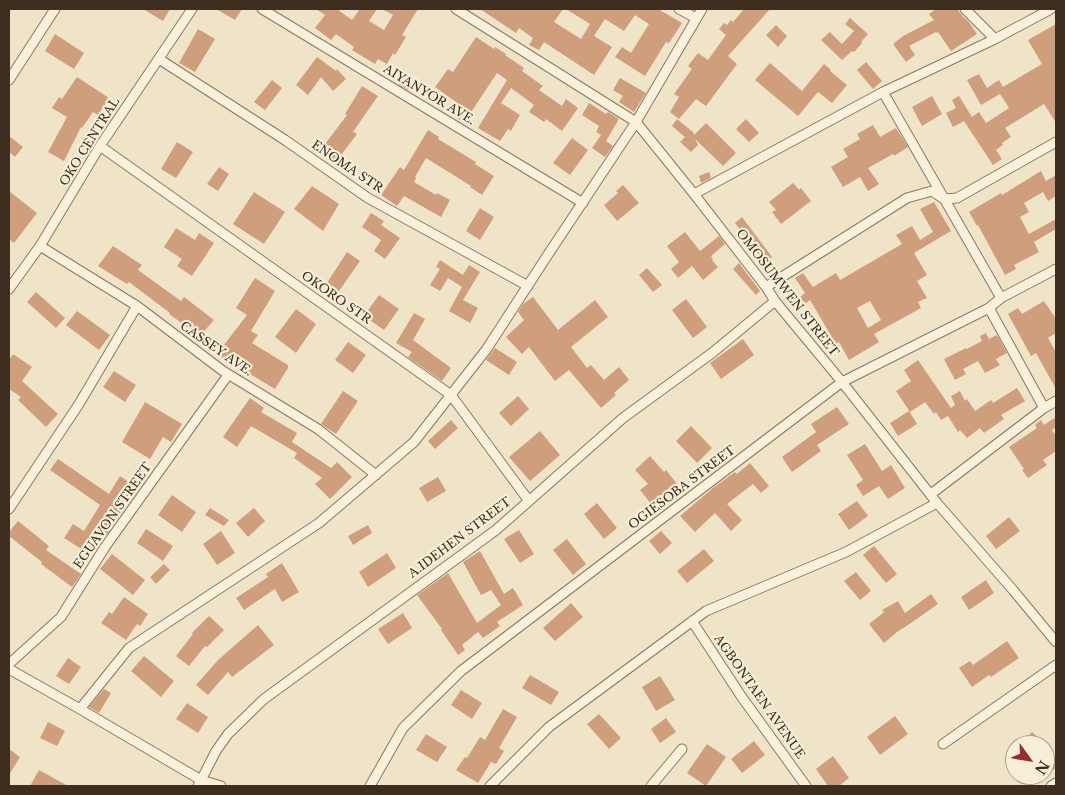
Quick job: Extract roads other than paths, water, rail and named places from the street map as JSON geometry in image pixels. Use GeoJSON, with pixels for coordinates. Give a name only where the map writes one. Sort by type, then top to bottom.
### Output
{"type":"FeatureCollection","features":[{"type":"Feature","properties":{"kind":"street"},"geometry":{"type":"LineString","coordinates":[[9,80],[55,9]]}},
{"type":"Feature","properties":{"kind":"street","name":"OKO CENTRAL"},"geometry":{"type":"LineString","coordinates":[[9,289],[40,246],[100,146],[192,9]]}},
{"type":"Feature","properties":{"kind":"street","name":"AIYANYOR AVE."},"geometry":{"type":"LineString","coordinates":[[262,9],[583,203]]}},
{"type":"Feature","properties":{"kind":"street","name":"OMOSUMWEN STREET"},"geometry":{"type":"LineString","coordinates":[[456,9],[636,122],[694,194],[775,301],[842,382],[936,503],[1056,642]]}},
{"type":"Feature","properties":{"kind":"street"},"geometry":{"type":"LineString","coordinates":[[679,9],[696,18]]}},
{"type":"Feature","properties":{"kind":"street"},"geometry":{"type":"LineString","coordinates":[[80,709],[129,648],[319,522],[414,442],[486,350],[636,122],[702,9]]}},
{"type":"Feature","properties":{"kind":"street"},"geometry":{"type":"LineString","coordinates":[[965,9],[996,39]]}},
{"type":"Feature","properties":{"kind":"street"},"geometry":{"type":"LineString","coordinates":[[694,194],[883,92],[996,39],[1051,9]]}},
{"type":"Feature","properties":{"kind":"street","name":"ENOMA STR"},"geometry":{"type":"LineString","coordinates":[[159,59],[285,140],[368,198],[528,286]]}},
{"type":"Feature","properties":{"kind":"street"},"geometry":{"type":"LineString","coordinates":[[883,92],[1001,298]]}},
{"type":"Feature","properties":{"kind":"street"},"geometry":{"type":"LineString","coordinates":[[766,287],[907,198],[932,191],[944,199],[957,198],[1056,142]]}},
{"type":"Feature","properties":{"kind":"street","name":"OKORO STR"},"geometry":{"type":"LineString","coordinates":[[100,146],[451,395],[529,501]]}},
{"type":"Feature","properties":{"kind":"street","name":"CASSEY AVE."},"geometry":{"type":"LineString","coordinates":[[40,246],[137,306],[228,375],[318,429],[376,475]]}},
{"type":"Feature","properties":{"kind":"street","name":"OGIESOBA STREET"},"geometry":{"type":"LineString","coordinates":[[370,786],[403,728],[461,671],[842,382],[989,308],[1001,298],[1056,269]]}},
{"type":"Feature","properties":{"kind":"street","name":"A.IDEHEN STREET"},"geometry":{"type":"LineString","coordinates":[[200,783],[216,751],[228,734],[264,700],[496,530],[624,418],[712,353],[775,301]]}},
{"type":"Feature","properties":{"kind":"street"},"geometry":{"type":"LineString","coordinates":[[9,509],[79,404],[137,306]]}},
{"type":"Feature","properties":{"kind":"street"},"geometry":{"type":"LineString","coordinates":[[989,308],[1044,408]]}},
{"type":"Feature","properties":{"kind":"street","name":"EGUAVON STREET"},"geometry":{"type":"LineString","coordinates":[[9,664],[61,617],[105,547],[228,375]]}},
{"type":"Feature","properties":{"kind":"street"},"geometry":{"type":"LineString","coordinates":[[930,494],[1056,401]]}},
{"type":"Feature","properties":{"kind":"street"},"geometry":{"type":"LineString","coordinates":[[490,786],[549,727],[706,611],[846,552],[936,503]]}},
{"type":"Feature","properties":{"kind":"street","name":"AGBONTAEN AVENUE"},"geometry":{"type":"LineString","coordinates":[[692,621],[741,696],[806,786]]}},
{"type":"Feature","properties":{"kind":"street"},"geometry":{"type":"LineString","coordinates":[[943,744],[1056,666]]}},
{"type":"Feature","properties":{"kind":"street"},"geometry":{"type":"LineString","coordinates":[[9,669],[80,709],[200,783],[221,786]]}},
{"type":"Feature","properties":{"kind":"street"},"geometry":{"type":"LineString","coordinates":[[651,786],[682,749]]}},
{"type":"Feature","properties":{"kind":"street"},"geometry":{"type":"LineString","coordinates":[[1051,786],[1056,783]]}}]}
